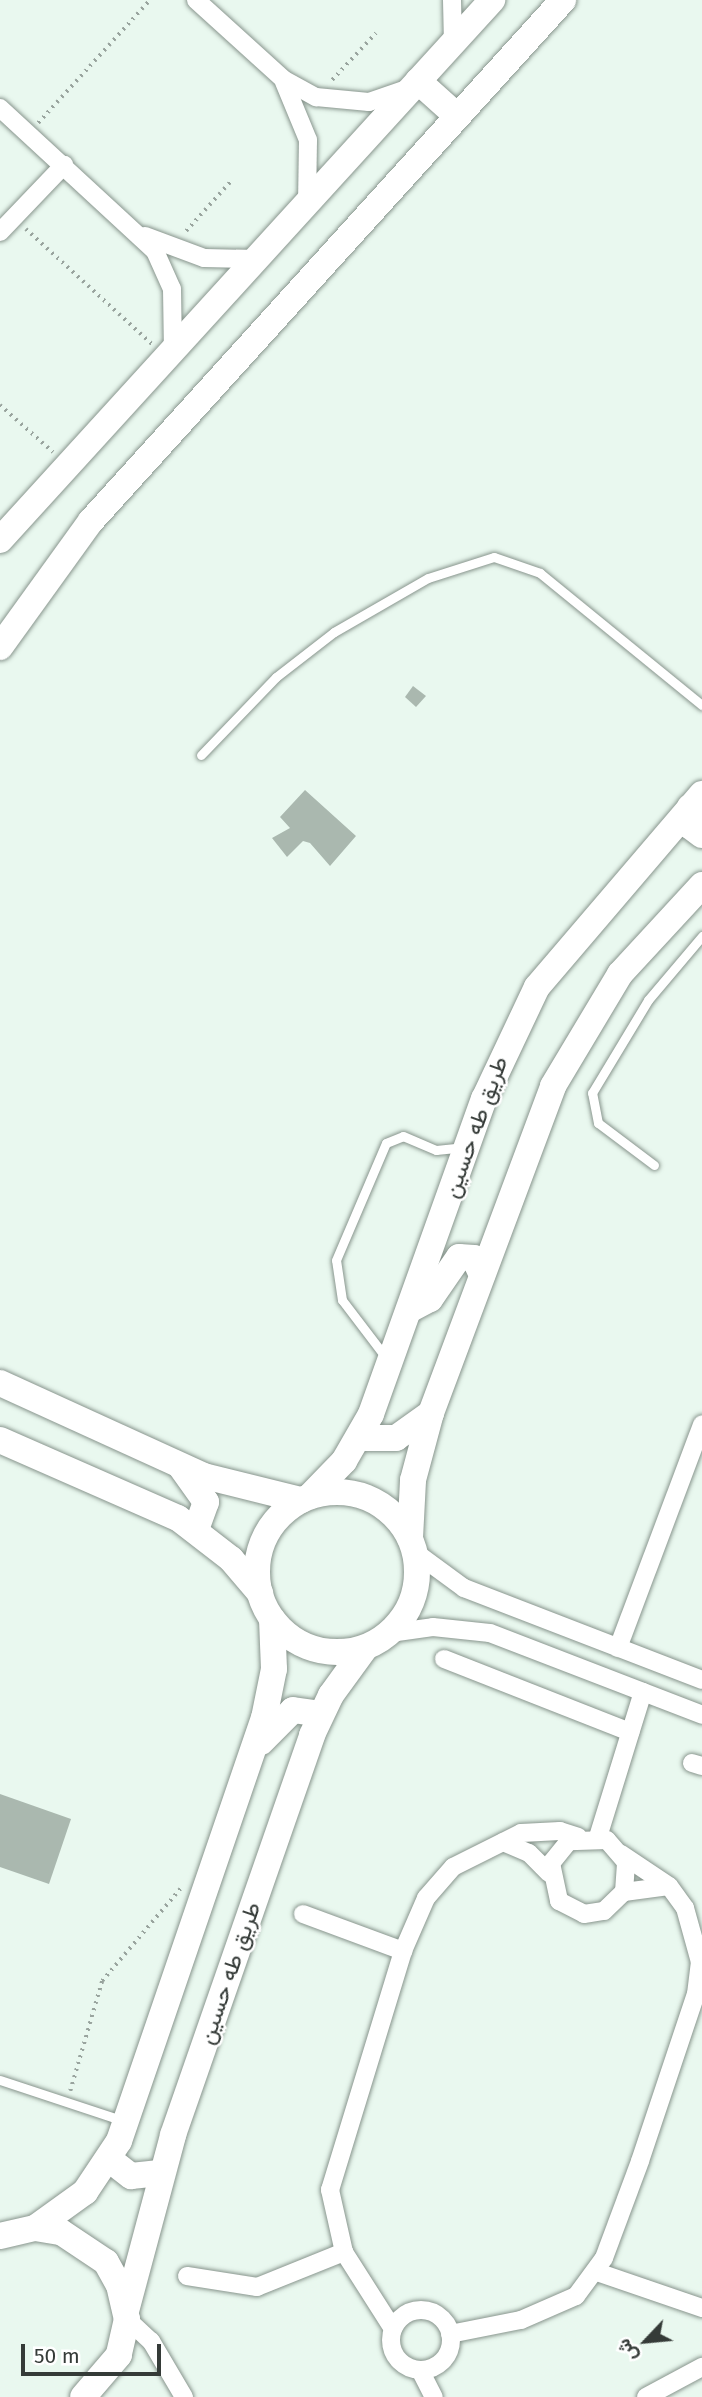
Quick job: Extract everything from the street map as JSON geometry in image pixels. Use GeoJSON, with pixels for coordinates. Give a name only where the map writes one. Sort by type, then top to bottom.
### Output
{"type":"FeatureCollection","features":[{"type":"Feature","properties":{"kind":"main road"},"geometry":{"type":"LineString","coordinates":[[0,540],[492,0]]}},
{"type":"Feature","properties":{"kind":"main road"},"geometry":{"type":"LineString","coordinates":[[0,647],[91,521],[563,0]]}},
{"type":"Feature","properties":{"kind":"main road"},"geometry":{"type":"LineString","coordinates":[[418,81],[457,116]]}},
{"type":"Feature","properties":{"kind":"main road"},"geometry":{"type":"LineString","coordinates":[[696,801],[690,826],[702,835]]}},
{"type":"Feature","properties":{"kind":"main road","name":"طريق طه حسين"},"geometry":{"type":"LineString","coordinates":[[306,1498],[359,1438],[390,1363],[467,1144],[507,1041],[537,987],[696,801]]}},
{"type":"Feature","properties":{"kind":"main road"},"geometry":{"type":"LineString","coordinates":[[0,1440],[197,1530],[260,1593],[272,1619],[307,1647],[336,1653],[365,1648],[390,1633],[414,1596],[413,1480],[431,1413],[572,1047],[620,974],[702,885]]}},
{"type":"Feature","properties":{"kind":"main road"},"geometry":{"type":"LineString","coordinates":[[409,1310],[430,1299],[459,1257],[474,1258],[482,1275]]}},
{"type":"Feature","properties":{"kind":"main road"},"geometry":{"type":"LineString","coordinates":[[0,1382],[181,1466],[252,1491],[306,1498],[339,1492],[368,1498],[393,1514],[412,1545]]}},
{"type":"Feature","properties":{"kind":"main road"},"geometry":{"type":"LineString","coordinates":[[359,1438],[397,1438],[431,1413]]}},
{"type":"Feature","properties":{"kind":"main road"},"geometry":{"type":"LineString","coordinates":[[181,1466],[206,1502],[197,1530]]}},
{"type":"Feature","properties":{"kind":"main road"},"geometry":{"type":"LineString","coordinates":[[260,1593],[258,1562],[268,1532],[306,1498]]}},
{"type":"Feature","properties":{"kind":"main road","name":"طريق طه حسين"},"geometry":{"type":"LineString","coordinates":[[35,2228],[85,2192],[109,2159],[126,2122],[254,1748],[274,1669],[272,1619]]}},
{"type":"Feature","properties":{"kind":"main road","name":"طريق طه حسين"},"geometry":{"type":"LineString","coordinates":[[83,2397],[108,2374],[162,2173],[320,1714],[365,1648]]}},
{"type":"Feature","properties":{"kind":"main road"},"geometry":{"type":"LineString","coordinates":[[254,1748],[293,1710],[320,1714]]}},
{"type":"Feature","properties":{"kind":"main road"},"geometry":{"type":"LineString","coordinates":[[109,2159],[131,2176],[162,2173]]}},
{"type":"Feature","properties":{"kind":"main road"},"geometry":{"type":"LineString","coordinates":[[0,2236],[35,2228],[86,2244],[113,2273],[126,2315]]}},
{"type":"Feature","properties":{"kind":"street"},"geometry":{"type":"LineString","coordinates":[[196,0],[282,79],[316,97],[369,102],[418,81]]}},
{"type":"Feature","properties":{"kind":"street"},"geometry":{"type":"LineString","coordinates":[[452,0],[453,43]]}},
{"type":"Feature","properties":{"kind":"street"},"geometry":{"type":"LineString","coordinates":[[282,79],[308,140],[307,205]]}},
{"type":"Feature","properties":{"kind":"street"},"geometry":{"type":"LineString","coordinates":[[0,108],[142,235],[170,248],[222,260],[257,259]]}},
{"type":"Feature","properties":{"kind":"street"},"geometry":{"type":"LineString","coordinates":[[0,232],[64,165]]}},
{"type":"Feature","properties":{"kind":"street"},"geometry":{"type":"LineString","coordinates":[[142,235],[172,289],[170,354]]}},
{"type":"Feature","properties":{"kind":"street"},"geometry":{"type":"LineString","coordinates":[[618,1648],[702,1424]]}},
{"type":"Feature","properties":{"kind":"street"},"geometry":{"type":"LineString","coordinates":[[412,1545],[464,1588],[702,1680]]}},
{"type":"Feature","properties":{"kind":"street"},"geometry":{"type":"LineString","coordinates":[[513,1641],[525,1612]]}},
{"type":"Feature","properties":{"kind":"street"},"geometry":{"type":"LineString","coordinates":[[390,1633],[455,1628],[513,1641],[702,1715]]}},
{"type":"Feature","properties":{"kind":"street"},"geometry":{"type":"LineString","coordinates":[[444,1659],[630,1732]]}},
{"type":"Feature","properties":{"kind":"street"},"geometry":{"type":"LineString","coordinates":[[598,1837],[643,1692]]}},
{"type":"Feature","properties":{"kind":"street"},"geometry":{"type":"LineString","coordinates":[[434,2397],[420,2370],[396,2357],[393,2329],[344,2252],[332,2213],[332,2171],[403,1951],[438,1880],[503,1842],[540,1830],[578,1837],[598,1837],[694,1905],[701,1962],[697,2010],[597,2272],[576,2296],[545,2313],[450,2334]]}},
{"type":"Feature","properties":{"kind":"street"},"geometry":{"type":"LineString","coordinates":[[549,1873],[561,1847],[578,1837]]}},
{"type":"Feature","properties":{"kind":"street"},"geometry":{"type":"LineString","coordinates":[[503,1842],[529,1853],[549,1873],[559,1901],[575,1912],[604,1912],[624,1892],[668,1886]]}},
{"type":"Feature","properties":{"kind":"street"},"geometry":{"type":"LineString","coordinates":[[621,1854],[624,1892]]}},
{"type":"Feature","properties":{"kind":"street"},"geometry":{"type":"LineString","coordinates":[[303,1914],[403,1951]]}},
{"type":"Feature","properties":{"kind":"street"},"geometry":{"type":"LineString","coordinates":[[187,2276],[257,2287],[344,2252]]}},
{"type":"Feature","properties":{"kind":"street"},"geometry":{"type":"LineString","coordinates":[[597,2272],[702,2308]]}},
{"type":"Feature","properties":{"kind":"street"},"geometry":{"type":"LineString","coordinates":[[393,2329],[406,2314],[427,2310],[444,2321],[450,2334],[443,2360],[420,2370]]}},
{"type":"Feature","properties":{"kind":"street"},"geometry":{"type":"LineString","coordinates":[[126,2315],[151,2341],[184,2397]]}},
{"type":"Feature","properties":{"kind":"street"},"geometry":{"type":"LineString","coordinates":[[646,2397],[702,2367]]}},
{"type":"Feature","properties":{"kind":"lane"},"geometry":{"type":"LineString","coordinates":[[201,755],[276,677],[334,632],[428,578],[494,557],[540,573],[702,705]]}},
{"type":"Feature","properties":{"kind":"lane"},"geometry":{"type":"LineString","coordinates":[[654,1165],[598,1123],[592,1093],[648,1000],[702,936]]}},
{"type":"Feature","properties":{"kind":"lane"},"geometry":{"type":"LineString","coordinates":[[390,1363],[342,1300],[336,1260],[386,1143],[403,1136],[445,1151],[467,1144]]}},
{"type":"Feature","properties":{"kind":"lane"},"geometry":{"type":"LineString","coordinates":[[0,2080],[126,2122]]}},
{"type":"Feature","properties":{"kind":"path"},"geometry":{"type":"LineString","coordinates":[[29,134],[150,0]]}},
{"type":"Feature","properties":{"kind":"path"},"geometry":{"type":"LineString","coordinates":[[316,97],[376,33]]}},
{"type":"Feature","properties":{"kind":"path"},"geometry":{"type":"LineString","coordinates":[[170,248],[231,181]]}},
{"type":"Feature","properties":{"kind":"path"},"geometry":{"type":"LineString","coordinates":[[14,218],[170,354]]}},
{"type":"Feature","properties":{"kind":"path"},"geometry":{"type":"LineString","coordinates":[[0,405],[69,466]]}},
{"type":"Feature","properties":{"kind":"path"},"geometry":{"type":"LineString","coordinates":[[68,2103],[102,1981],[188,1880]]}},
{"type":"Feature","properties":{"kind":"building"},"geometry":{"type":"Polygon","coordinates":[[[413,686],[426,696],[416,707],[405,697],[413,686]]]}},
{"type":"Feature","properties":{"kind":"building"},"geometry":{"type":"Polygon","coordinates":[[[305,790],[356,836],[330,866],[310,843],[303,841],[287,857],[272,838],[290,828],[280,817],[305,790]]]}},
{"type":"Feature","properties":{"kind":"building"},"geometry":{"type":"Polygon","coordinates":[[[0,1794],[71,1819],[49,1884],[0,1867],[0,1794]]]}}]}
